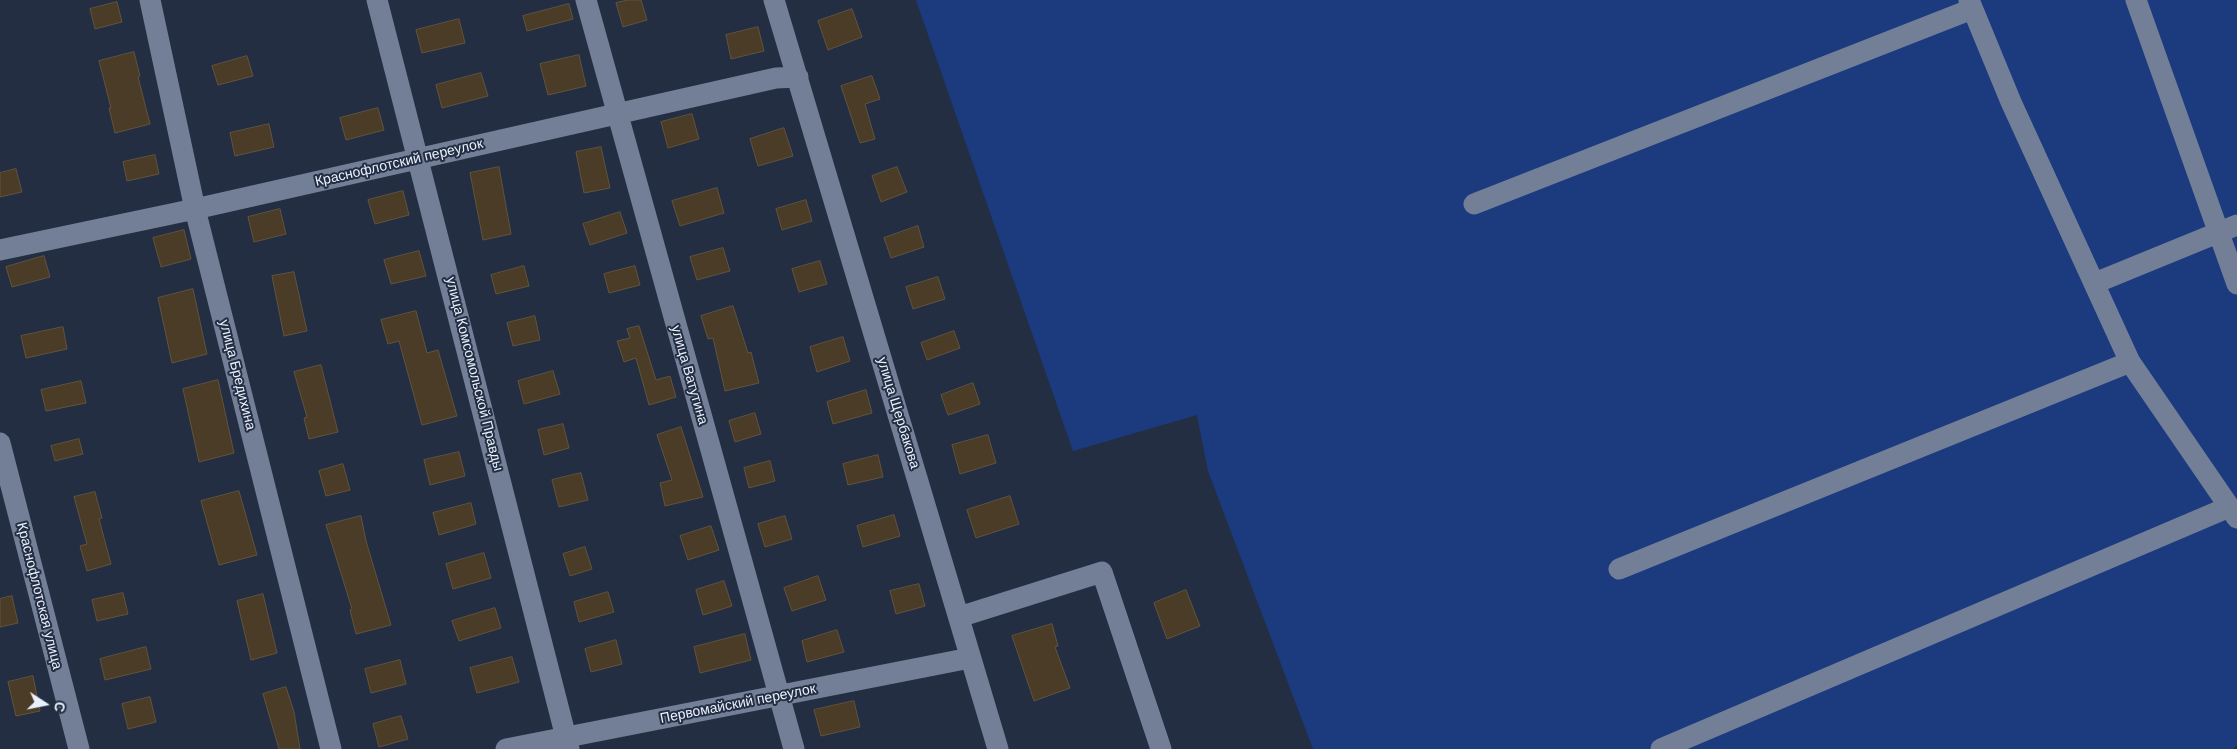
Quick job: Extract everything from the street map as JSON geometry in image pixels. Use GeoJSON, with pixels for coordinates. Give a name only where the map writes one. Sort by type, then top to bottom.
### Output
{"type":"FeatureCollection","features":[{"type":"Feature","properties":{"kind":"street","name":"улица Бредихина"},"geometry":{"type":"LineString","coordinates":[[150,0],[195,209],[332,749]]}},
{"type":"Feature","properties":{"kind":"street","name":"улица Комсомольской Правды"},"geometry":{"type":"LineString","coordinates":[[376,0],[419,158],[568,743]]}},
{"type":"Feature","properties":{"kind":"street","name":"улица Ватутина"},"geometry":{"type":"LineString","coordinates":[[586,0],[794,749]]}},
{"type":"Feature","properties":{"kind":"street","name":"улица Щербакова"},"geometry":{"type":"LineString","coordinates":[[774,0],[998,749]]}},
{"type":"Feature","properties":{"kind":"street"},"geometry":{"type":"LineString","coordinates":[[2136,0],[2227,228],[2237,284]]}},
{"type":"Feature","properties":{"kind":"street"},"geometry":{"type":"LineString","coordinates":[[1474,204],[1971,5],[2012,102],[2130,362],[2233,513],[1661,749]]}},
{"type":"Feature","properties":{"kind":"street","name":"Краснофлотский переулок"},"geometry":{"type":"LineString","coordinates":[[0,250],[617,116],[776,78],[798,77]]}},
{"type":"Feature","properties":{"kind":"street"},"geometry":{"type":"LineString","coordinates":[[2095,283],[2227,228]]}},
{"type":"Feature","properties":{"kind":"street"},"geometry":{"type":"LineString","coordinates":[[1619,569],[2130,362]]}},
{"type":"Feature","properties":{"kind":"street","name":"Краснофлотская улица"},"geometry":{"type":"LineString","coordinates":[[0,443],[79,749]]}},
{"type":"Feature","properties":{"kind":"street"},"geometry":{"type":"LineString","coordinates":[[959,617],[1102,572],[1161,749]]}},
{"type":"Feature","properties":{"kind":"street","name":"Первомайский переулок"},"geometry":{"type":"LineString","coordinates":[[506,749],[568,743],[779,696],[970,658]]}},
{"type":"Feature","properties":{"kind":"shaded area"},"geometry":{"type":"Polygon","coordinates":[[[916,0],[2237,0],[2237,745],[2233,749],[1313,749],[1208,471],[1197,415],[1073,451],[916,0]]]}},
{"type":"Feature","properties":{"kind":"building"},"geometry":{"type":"Polygon","coordinates":[[[628,0],[641,0],[647,20],[623,27],[616,3],[628,0]]]}},
{"type":"Feature","properties":{"kind":"building"},"geometry":{"type":"Polygon","coordinates":[[[117,2],[122,22],[95,29],[90,9],[117,2]]]}},
{"type":"Feature","properties":{"kind":"building"},"geometry":{"type":"Polygon","coordinates":[[[569,4],[573,19],[527,31],[523,16],[569,4]]]}},
{"type":"Feature","properties":{"kind":"building"},"geometry":{"type":"Polygon","coordinates":[[[852,9],[862,37],[828,50],[818,21],[852,9]]]}},
{"type":"Feature","properties":{"kind":"building"},"geometry":{"type":"Polygon","coordinates":[[[459,19],[465,43],[422,53],[416,30],[459,19]]]}},
{"type":"Feature","properties":{"kind":"building"},"geometry":{"type":"Polygon","coordinates":[[[758,27],[764,51],[731,59],[726,35],[758,27]]]}},
{"type":"Feature","properties":{"kind":"building"},"geometry":{"type":"Polygon","coordinates":[[[134,52],[140,76],[138,77],[150,124],[115,133],[109,108],[111,108],[99,61],[134,52]]]}},
{"type":"Feature","properties":{"kind":"building"},"geometry":{"type":"Polygon","coordinates":[[[579,55],[586,86],[548,95],[540,64],[579,55]]]}},
{"type":"Feature","properties":{"kind":"building"},"geometry":{"type":"Polygon","coordinates":[[[247,56],[253,76],[218,85],[212,66],[247,56]]]}},
{"type":"Feature","properties":{"kind":"building"},"geometry":{"type":"Polygon","coordinates":[[[481,73],[488,96],[442,108],[436,85],[481,73]]]}},
{"type":"Feature","properties":{"kind":"building"},"geometry":{"type":"Polygon","coordinates":[[[872,76],[880,99],[865,104],[875,139],[860,143],[841,86],[872,76]]]}},
{"type":"Feature","properties":{"kind":"building"},"geometry":{"type":"Polygon","coordinates":[[[378,108],[384,130],[346,140],[340,118],[378,108]]]}},
{"type":"Feature","properties":{"kind":"building"},"geometry":{"type":"Polygon","coordinates":[[[692,114],[699,139],[668,148],[661,122],[692,114]]]}},
{"type":"Feature","properties":{"kind":"building"},"geometry":{"type":"Polygon","coordinates":[[[269,124],[274,147],[235,156],[230,133],[269,124]]]}},
{"type":"Feature","properties":{"kind":"building"},"geometry":{"type":"Polygon","coordinates":[[[784,128],[793,156],[758,166],[750,139],[784,128]]]}},
{"type":"Feature","properties":{"kind":"building"},"geometry":{"type":"Polygon","coordinates":[[[601,147],[610,188],[584,193],[576,152],[601,147]]]}},
{"type":"Feature","properties":{"kind":"building"},"geometry":{"type":"Polygon","coordinates":[[[155,155],[159,174],[127,181],[123,162],[155,155]]]}},
{"type":"Feature","properties":{"kind":"building"},"geometry":{"type":"Polygon","coordinates":[[[499,167],[511,234],[483,240],[470,173],[499,167]]]}},
{"type":"Feature","properties":{"kind":"building"},"geometry":{"type":"Polygon","coordinates":[[[897,167],[907,192],[881,202],[872,176],[897,167]]]}},
{"type":"Feature","properties":{"kind":"building"},"geometry":{"type":"Polygon","coordinates":[[[16,169],[22,192],[0,197],[0,173],[16,169]]]}},
{"type":"Feature","properties":{"kind":"building"},"geometry":{"type":"Polygon","coordinates":[[[717,188],[724,213],[680,226],[672,201],[717,188]]]}},
{"type":"Feature","properties":{"kind":"building"},"geometry":{"type":"Polygon","coordinates":[[[403,191],[409,215],[375,224],[368,200],[403,191]]]}},
{"type":"Feature","properties":{"kind":"building"},"geometry":{"type":"Polygon","coordinates":[[[806,200],[812,221],[782,230],[776,209],[806,200]]]}},
{"type":"Feature","properties":{"kind":"building"},"geometry":{"type":"Polygon","coordinates":[[[280,209],[286,234],[254,242],[248,217],[280,209]]]}},
{"type":"Feature","properties":{"kind":"building"},"geometry":{"type":"Polygon","coordinates":[[[620,212],[627,233],[590,245],[583,224],[620,212]]]}},
{"type":"Feature","properties":{"kind":"building"},"geometry":{"type":"Polygon","coordinates":[[[918,226],[924,247],[891,258],[884,238],[918,226]]]}},
{"type":"Feature","properties":{"kind":"building"},"geometry":{"type":"Polygon","coordinates":[[[184,230],[191,259],[161,267],[153,238],[184,230]]]}},
{"type":"Feature","properties":{"kind":"building"},"geometry":{"type":"Polygon","coordinates":[[[723,248],[730,271],[697,280],[690,257],[723,248]]]}},
{"type":"Feature","properties":{"kind":"building"},"geometry":{"type":"Polygon","coordinates":[[[419,251],[426,276],[391,284],[384,260],[419,251]]]}},
{"type":"Feature","properties":{"kind":"building"},"geometry":{"type":"Polygon","coordinates":[[[44,256],[50,277],[12,287],[6,267],[44,256]]]}},
{"type":"Feature","properties":{"kind":"building"},"geometry":{"type":"Polygon","coordinates":[[[820,261],[827,284],[799,292],[792,269],[820,261]]]}},
{"type":"Feature","properties":{"kind":"building"},"geometry":{"type":"Polygon","coordinates":[[[524,266],[529,286],[496,294],[491,275],[524,266]]]}},
{"type":"Feature","properties":{"kind":"building"},"geometry":{"type":"Polygon","coordinates":[[[635,266],[640,285],[609,293],[604,274],[635,266]]]}},
{"type":"Feature","properties":{"kind":"building"},"geometry":{"type":"Polygon","coordinates":[[[294,272],[307,331],[284,336],[272,276],[294,272]]]}},
{"type":"Feature","properties":{"kind":"building"},"geometry":{"type":"Polygon","coordinates":[[[938,277],[945,299],[913,309],[906,287],[938,277]]]}},
{"type":"Feature","properties":{"kind":"building"},"geometry":{"type":"Polygon","coordinates":[[[193,289],[207,354],[172,363],[158,298],[193,289]]]}},
{"type":"Feature","properties":{"kind":"building"},"geometry":{"type":"Polygon","coordinates":[[[733,306],[748,353],[751,352],[759,383],[725,391],[713,338],[708,339],[701,316],[733,306]]]}},
{"type":"Feature","properties":{"kind":"building"},"geometry":{"type":"Polygon","coordinates":[[[416,311],[427,353],[438,350],[457,416],[422,425],[399,341],[388,344],[381,320],[416,311]]]}},
{"type":"Feature","properties":{"kind":"building"},"geometry":{"type":"Polygon","coordinates":[[[535,316],[540,340],[513,346],[507,323],[535,316]]]}},
{"type":"Feature","properties":{"kind":"building"},"geometry":{"type":"Polygon","coordinates":[[[639,326],[656,380],[670,376],[676,397],[649,405],[636,358],[624,362],[617,341],[630,338],[627,329],[639,326]]]}},
{"type":"Feature","properties":{"kind":"building"},"geometry":{"type":"Polygon","coordinates":[[[63,327],[67,349],[26,358],[21,336],[63,327]]]}},
{"type":"Feature","properties":{"kind":"building"},"geometry":{"type":"Polygon","coordinates":[[[954,331],[960,348],[927,360],[921,343],[954,331]]]}},
{"type":"Feature","properties":{"kind":"building"},"geometry":{"type":"Polygon","coordinates":[[[843,337],[850,361],[817,372],[810,347],[843,337]]]}},
{"type":"Feature","properties":{"kind":"building"},"geometry":{"type":"Polygon","coordinates":[[[321,365],[338,432],[309,439],[304,418],[307,417],[294,372],[321,365]]]}},
{"type":"Feature","properties":{"kind":"building"},"geometry":{"type":"Polygon","coordinates":[[[553,371],[560,394],[524,404],[518,381],[553,371]]]}},
{"type":"Feature","properties":{"kind":"building"},"geometry":{"type":"Polygon","coordinates":[[[218,380],[234,453],[199,462],[183,389],[218,380]]]}},
{"type":"Feature","properties":{"kind":"building"},"geometry":{"type":"Polygon","coordinates":[[[81,381],[86,403],[46,411],[41,390],[81,381]]]}},
{"type":"Feature","properties":{"kind":"building"},"geometry":{"type":"Polygon","coordinates":[[[973,383],[980,404],[948,415],[941,395],[973,383]]]}},
{"type":"Feature","properties":{"kind":"building"},"geometry":{"type":"Polygon","coordinates":[[[866,390],[872,413],[833,424],[827,402],[866,390]]]}},
{"type":"Feature","properties":{"kind":"building"},"geometry":{"type":"Polygon","coordinates":[[[755,413],[761,434],[735,442],[729,421],[755,413]]]}},
{"type":"Feature","properties":{"kind":"building"},"geometry":{"type":"Polygon","coordinates":[[[563,424],[569,448],[544,455],[538,430],[563,424]]]}},
{"type":"Feature","properties":{"kind":"building"},"geometry":{"type":"Polygon","coordinates":[[[681,427],[703,497],[665,506],[660,483],[672,480],[657,435],[681,427]]]}},
{"type":"Feature","properties":{"kind":"building"},"geometry":{"type":"Polygon","coordinates":[[[988,435],[996,463],[960,474],[952,445],[988,435]]]}},
{"type":"Feature","properties":{"kind":"building"},"geometry":{"type":"Polygon","coordinates":[[[79,439],[83,454],[55,461],[51,446],[79,439]]]}},
{"type":"Feature","properties":{"kind":"building"},"geometry":{"type":"Polygon","coordinates":[[[459,452],[465,476],[430,485],[424,460],[459,452]]]}},
{"type":"Feature","properties":{"kind":"building"},"geometry":{"type":"Polygon","coordinates":[[[878,455],[883,477],[848,485],[843,464],[878,455]]]}},
{"type":"Feature","properties":{"kind":"building"},"geometry":{"type":"Polygon","coordinates":[[[770,461],[775,481],[749,488],[744,468],[770,461]]]}},
{"type":"Feature","properties":{"kind":"building"},"geometry":{"type":"Polygon","coordinates":[[[343,464],[350,490],[326,496],[319,471],[343,464]]]}},
{"type":"Feature","properties":{"kind":"building"},"geometry":{"type":"Polygon","coordinates":[[[581,473],[588,500],[559,507],[552,480],[581,473]]]}},
{"type":"Feature","properties":{"kind":"building"},"geometry":{"type":"Polygon","coordinates":[[[239,491],[257,555],[219,565],[201,501],[239,491]]]}},
{"type":"Feature","properties":{"kind":"building"},"geometry":{"type":"Polygon","coordinates":[[[95,492],[102,518],[99,519],[111,564],[87,571],[80,546],[87,544],[74,497],[95,492]]]}},
{"type":"Feature","properties":{"kind":"building"},"geometry":{"type":"Polygon","coordinates":[[[1010,496],[1019,524],[976,538],[967,510],[1010,496]]]}},
{"type":"Feature","properties":{"kind":"building"},"geometry":{"type":"Polygon","coordinates":[[[471,503],[476,524],[439,535],[433,513],[471,503]]]}},
{"type":"Feature","properties":{"kind":"building"},"geometry":{"type":"Polygon","coordinates":[[[894,515],[900,536],[863,547],[857,526],[894,515]]]}},
{"type":"Feature","properties":{"kind":"building"},"geometry":{"type":"Polygon","coordinates":[[[361,516],[366,541],[391,625],[356,634],[350,610],[352,609],[326,525],[361,516]]]}},
{"type":"Feature","properties":{"kind":"building"},"geometry":{"type":"Polygon","coordinates":[[[785,516],[792,539],[765,547],[758,524],[785,516]]]}},
{"type":"Feature","properties":{"kind":"building"},"geometry":{"type":"Polygon","coordinates":[[[711,526],[719,550],[688,560],[680,536],[711,526]]]}},
{"type":"Feature","properties":{"kind":"building"},"geometry":{"type":"Polygon","coordinates":[[[585,547],[592,569],[570,576],[563,554],[585,547]]]}},
{"type":"Feature","properties":{"kind":"building"},"geometry":{"type":"Polygon","coordinates":[[[484,553],[491,578],[453,589],[446,564],[484,553]]]}},
{"type":"Feature","properties":{"kind":"building"},"geometry":{"type":"Polygon","coordinates":[[[818,576],[826,600],[792,611],[784,588],[818,576]]]}},
{"type":"Feature","properties":{"kind":"building"},"geometry":{"type":"Polygon","coordinates":[[[724,581],[732,606],[703,615],[696,590],[724,581]]]}},
{"type":"Feature","properties":{"kind":"building"},"geometry":{"type":"Polygon","coordinates":[[[919,584],[925,606],[896,614],[890,591],[919,584]]]}},
{"type":"Feature","properties":{"kind":"building"},"geometry":{"type":"Polygon","coordinates":[[[1186,590],[1200,626],[1167,639],[1154,603],[1186,590]]]}},
{"type":"Feature","properties":{"kind":"building"},"geometry":{"type":"Polygon","coordinates":[[[608,592],[614,612],[579,622],[574,602],[608,592]]]}},
{"type":"Feature","properties":{"kind":"building"},"geometry":{"type":"Polygon","coordinates":[[[123,593],[128,614],[97,621],[92,600],[123,593]]]}},
{"type":"Feature","properties":{"kind":"building"},"geometry":{"type":"Polygon","coordinates":[[[263,594],[277,653],[251,660],[237,601],[263,594]]]}},
{"type":"Feature","properties":{"kind":"building"},"geometry":{"type":"Polygon","coordinates":[[[12,596],[18,623],[0,627],[0,599],[12,596]]]}},
{"type":"Feature","properties":{"kind":"building"},"geometry":{"type":"Polygon","coordinates":[[[495,608],[501,628],[459,641],[452,621],[495,608]]]}},
{"type":"Feature","properties":{"kind":"building"},"geometry":{"type":"Polygon","coordinates":[[[1052,624],[1058,646],[1055,647],[1070,688],[1034,701],[1012,636],[1052,624]]]}},
{"type":"Feature","properties":{"kind":"building"},"geometry":{"type":"Polygon","coordinates":[[[837,630],[844,652],[807,662],[802,641],[837,630]]]}},
{"type":"Feature","properties":{"kind":"building"},"geometry":{"type":"Polygon","coordinates":[[[745,634],[751,660],[700,673],[694,647],[745,634]]]}},
{"type":"Feature","properties":{"kind":"building"},"geometry":{"type":"Polygon","coordinates":[[[616,640],[622,664],[591,672],[585,649],[616,640]]]}},
{"type":"Feature","properties":{"kind":"building"},"geometry":{"type":"Polygon","coordinates":[[[146,647],[151,669],[105,680],[100,659],[146,647]]]}},
{"type":"Feature","properties":{"kind":"building"},"geometry":{"type":"Polygon","coordinates":[[[512,657],[519,682],[477,693],[470,668],[512,657]]]}},
{"type":"Feature","properties":{"kind":"building"},"geometry":{"type":"Polygon","coordinates":[[[400,660],[406,684],[371,693],[365,669],[400,660]]]}},
{"type":"Feature","properties":{"kind":"building"},"geometry":{"type":"Polygon","coordinates":[[[33,676],[40,711],[16,716],[8,682],[33,676]]]}},
{"type":"Feature","properties":{"kind":"building"},"geometry":{"type":"Polygon","coordinates":[[[286,687],[294,712],[300,749],[279,749],[263,694],[286,687]]]}},
{"type":"Feature","properties":{"kind":"building"},"geometry":{"type":"Polygon","coordinates":[[[150,697],[156,722],[128,729],[122,704],[150,697]]]}},
{"type":"Feature","properties":{"kind":"building"},"geometry":{"type":"Polygon","coordinates":[[[854,701],[860,727],[821,736],[814,710],[854,701]]]}},
{"type":"Feature","properties":{"kind":"building"},"geometry":{"type":"Polygon","coordinates":[[[401,716],[408,739],[379,747],[373,724],[401,716]]]}}]}
